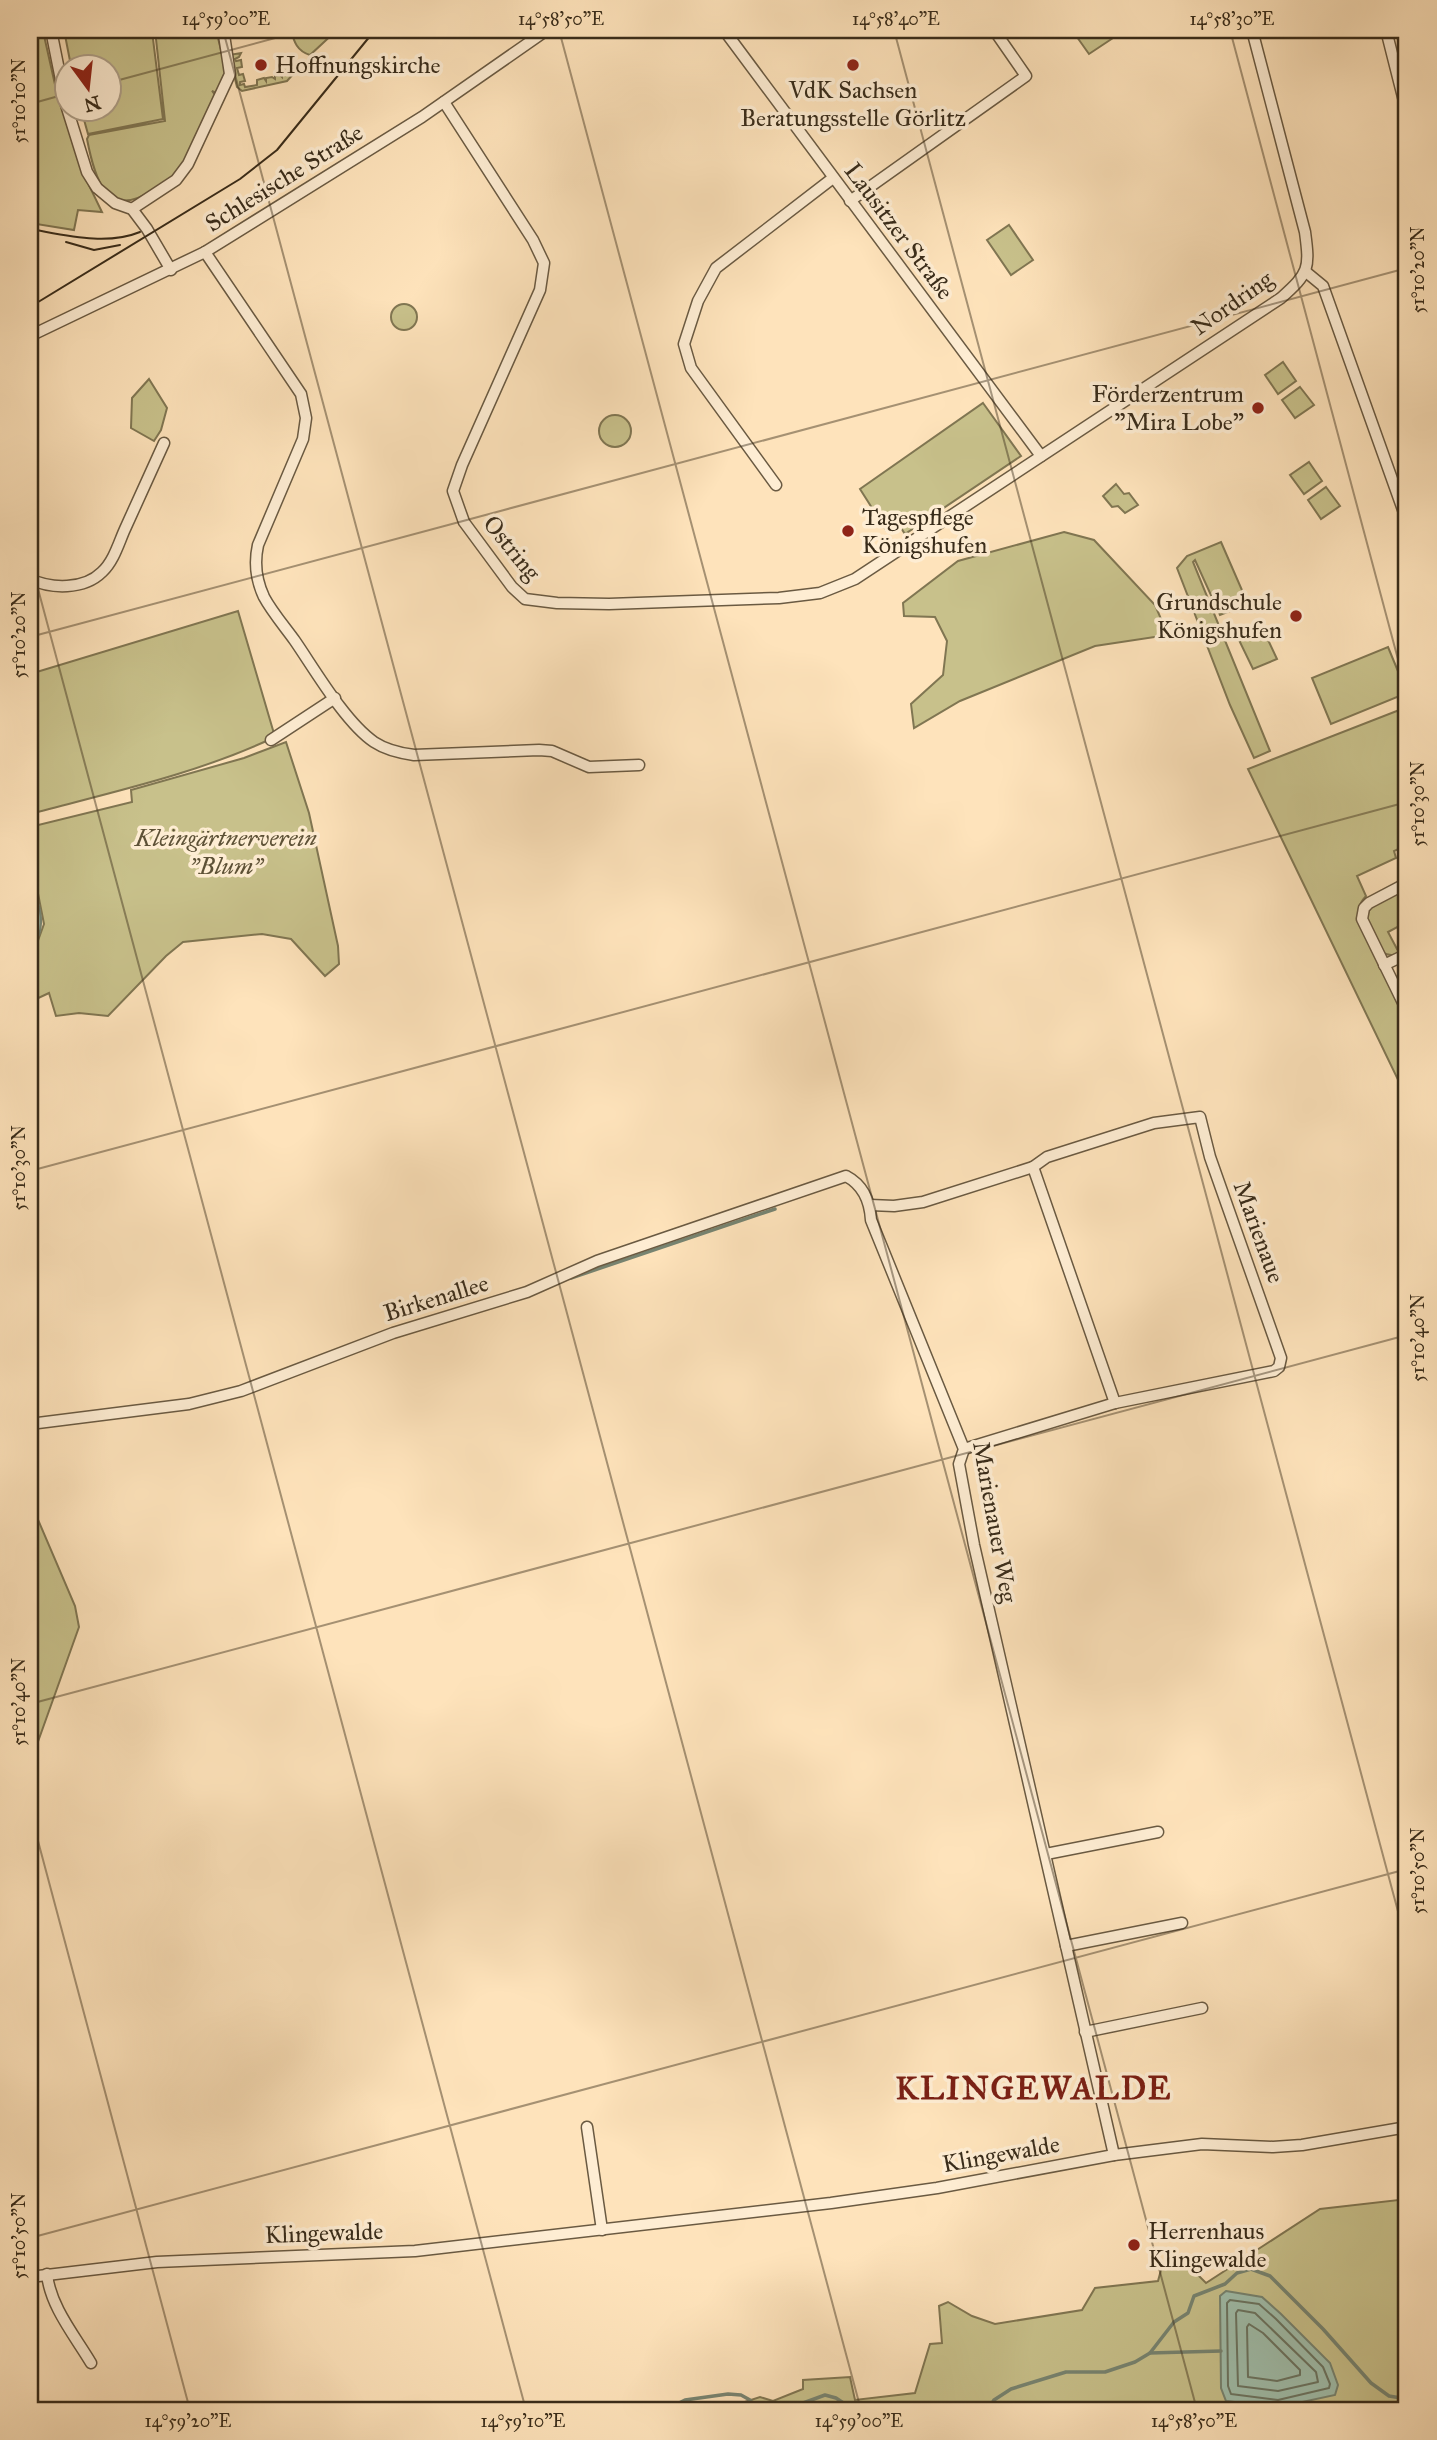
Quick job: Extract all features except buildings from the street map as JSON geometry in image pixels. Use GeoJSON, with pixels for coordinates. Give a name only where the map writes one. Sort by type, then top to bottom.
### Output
{"type":"FeatureCollection","features":[{"type":"Feature","properties":{"kind":"street"},"geometry":{"type":"LineString","coordinates":[[51,30],[56,52]]}},
{"type":"Feature","properties":{"kind":"street","name":"Schlesische Straße"},"geometry":{"type":"LineString","coordinates":[[30,336],[205,252],[444,102],[547,30]]}},
{"type":"Feature","properties":{"kind":"street","name":"Lausitzer Straße"},"geometry":{"type":"LineString","coordinates":[[724,30],[1041,456]]}},
{"type":"Feature","properties":{"kind":"street"},"geometry":{"type":"LineString","coordinates":[[850,201],[1026,76],[994,30]]}},
{"type":"Feature","properties":{"kind":"street","name":"Nordring"},"geometry":{"type":"LineString","coordinates":[[1041,456],[1281,298],[1306,272],[1308,252],[1305,232],[1252,30]]}},
{"type":"Feature","properties":{"kind":"street"},"geometry":{"type":"LineString","coordinates":[[1386,30],[1407,113]]}},
{"type":"Feature","properties":{"kind":"street"},"geometry":{"type":"LineString","coordinates":[[132,209],[176,180],[188,164],[230,74],[224,35]]}},
{"type":"Feature","properties":{"kind":"street","name":"Ostring"},"geometry":{"type":"LineString","coordinates":[[444,102],[533,240],[544,263],[540,290],[453,491],[464,522],[512,587],[526,599],[557,603],[609,604],[779,598],[820,593],[855,579],[1041,456]]}},
{"type":"Feature","properties":{"kind":"street"},"geometry":{"type":"LineString","coordinates":[[72,122],[87,172],[97,188],[115,203],[132,209],[171,270]]}},
{"type":"Feature","properties":{"kind":"street"},"geometry":{"type":"LineString","coordinates":[[776,485],[691,368],[684,344],[698,301],[716,268],[833,178]]}},
{"type":"Feature","properties":{"kind":"street"},"geometry":{"type":"LineString","coordinates":[[205,252],[304,401],[306,418],[303,439],[258,545],[256,573],[265,598],[360,730],[372,741],[400,753],[414,755],[539,750],[552,751],[589,766],[639,765]]}},
{"type":"Feature","properties":{"kind":"street"},"geometry":{"type":"LineString","coordinates":[[1306,272],[1323,286],[1407,521]]}},
{"type":"Feature","properties":{"kind":"street"},"geometry":{"type":"LineString","coordinates":[[30,579],[55,587],[82,582],[102,573],[116,550],[164,443]]}},
{"type":"Feature","properties":{"kind":"street"},"geometry":{"type":"LineString","coordinates":[[271,740],[335,698]]}},
{"type":"Feature","properties":{"kind":"street"},"geometry":{"type":"LineString","coordinates":[[1407,883],[1376,897],[1364,908],[1363,913],[1364,925],[1407,1011]]}},
{"type":"Feature","properties":{"kind":"street"},"geometry":{"type":"LineString","coordinates":[[1384,965],[1407,954]]}},
{"type":"Feature","properties":{"kind":"street","name":"Marienaue"},"geometry":{"type":"LineString","coordinates":[[870,1205],[894,1206],[923,1202],[1032,1167],[1047,1157],[1154,1123],[1200,1117],[1210,1157],[1282,1362],[1274,1371],[1115,1404],[964,1449]]}},
{"type":"Feature","properties":{"kind":"street"},"geometry":{"type":"LineString","coordinates":[[1032,1167],[1115,1404]]}},
{"type":"Feature","properties":{"kind":"street","name":"Marienauer Weg"},"geometry":{"type":"LineString","coordinates":[[846,1176],[857,1182],[870,1205],[871,1220],[964,1449],[959,1464],[974,1545],[1114,2155]]}},
{"type":"Feature","properties":{"kind":"street","name":"Birkenallee"},"geometry":{"type":"LineString","coordinates":[[30,1424],[189,1404],[241,1391],[393,1333],[527,1292],[597,1261],[846,1176]]}},
{"type":"Feature","properties":{"kind":"street"},"geometry":{"type":"LineString","coordinates":[[1046,1854],[1158,1832]]}},
{"type":"Feature","properties":{"kind":"street"},"geometry":{"type":"LineString","coordinates":[[1066,1946],[1182,1923]]}},
{"type":"Feature","properties":{"kind":"street"},"geometry":{"type":"LineString","coordinates":[[1085,2032],[1202,2008]]}},
{"type":"Feature","properties":{"kind":"street"},"geometry":{"type":"LineString","coordinates":[[587,2127],[602,2230]]}},
{"type":"Feature","properties":{"kind":"street","name":"Klingewalde"},"geometry":{"type":"LineString","coordinates":[[30,2277],[157,2262],[415,2251],[858,2200],[1114,2155],[1202,2144],[1273,2147],[1302,2145],[1407,2127]]}},
{"type":"Feature","properties":{"kind":"street"},"geometry":{"type":"LineString","coordinates":[[47,2274],[48,2283],[66,2324],[90,2363]]}},
{"type":"Feature","properties":{"kind":"green space"},"geometry":{"type":"Polygon","coordinates":[[[64,30],[155,30],[152,31],[163,119],[88,134],[85,122],[122,122],[122,52],[68,52],[64,30]]]}},
{"type":"Feature","properties":{"kind":"green space"},"geometry":{"type":"Polygon","coordinates":[[[155,30],[216,30],[227,74],[218,94],[212,91],[216,96],[178,170],[151,191],[135,199],[123,201],[104,190],[93,167],[87,139],[89,135],[165,121],[155,30]]]}},
{"type":"Feature","properties":{"kind":"green space"},"geometry":{"type":"Polygon","coordinates":[[[291,30],[337,30],[310,55],[297,46],[291,30]]]}},
{"type":"Feature","properties":{"kind":"green space"},"geometry":{"type":"Polygon","coordinates":[[[1072,30],[1125,30],[1089,54],[1072,30]]]}},
{"type":"Feature","properties":{"kind":"green space"},"geometry":{"type":"Polygon","coordinates":[[[43,31],[52,71],[52,122],[66,122],[81,169],[102,212],[78,210],[74,230],[30,223],[30,32],[43,31]]]}},
{"type":"Feature","properties":{"kind":"green space"},"geometry":{"type":"Polygon","coordinates":[[[241,53],[235,59],[241,60],[242,67],[237,68],[245,81],[240,82],[240,85],[244,84],[245,87],[257,85],[257,80],[264,78],[266,81],[266,78],[275,79],[275,76],[280,75],[282,77],[282,67],[303,63],[287,81],[242,91],[237,87],[229,55],[241,53]]]}},
{"type":"Feature","properties":{"kind":"green space"},"geometry":{"type":"Polygon","coordinates":[[[1009,225],[1033,260],[1011,275],[987,240],[1009,225]]]}},
{"type":"Feature","properties":{"kind":"green space"},"geometry":{"type":"Polygon","coordinates":[[[404,304],[413,308],[417,317],[413,326],[404,330],[395,326],[391,317],[395,308],[404,304]]]}},
{"type":"Feature","properties":{"kind":"green space"},"geometry":{"type":"Polygon","coordinates":[[[1283,362],[1296,381],[1278,394],[1265,375],[1283,362]]]}},
{"type":"Feature","properties":{"kind":"green space"},"geometry":{"type":"Polygon","coordinates":[[[149,379],[167,408],[161,430],[154,441],[131,428],[132,398],[149,379]]]}},
{"type":"Feature","properties":{"kind":"green space"},"geometry":{"type":"Polygon","coordinates":[[[1300,387],[1314,405],[1295,418],[1282,400],[1300,387]]]}},
{"type":"Feature","properties":{"kind":"green space"},"geometry":{"type":"Polygon","coordinates":[[[983,403],[1021,456],[905,534],[897,522],[886,530],[860,489],[983,403]]]}},
{"type":"Feature","properties":{"kind":"green space"},"geometry":{"type":"Polygon","coordinates":[[[615,415],[626,420],[631,431],[626,442],[615,447],[604,442],[599,431],[604,420],[615,415]]]}},
{"type":"Feature","properties":{"kind":"green space"},"geometry":{"type":"Polygon","coordinates":[[[1309,462],[1322,481],[1304,494],[1290,475],[1309,462]]]}},
{"type":"Feature","properties":{"kind":"green space"},"geometry":{"type":"Polygon","coordinates":[[[1116,484],[1124,494],[1129,493],[1138,505],[1125,513],[1118,506],[1112,507],[1103,496],[1116,484]]]}},
{"type":"Feature","properties":{"kind":"green space"},"geometry":{"type":"Polygon","coordinates":[[[1326,487],[1340,506],[1321,519],[1308,500],[1326,487]]]}},
{"type":"Feature","properties":{"kind":"green space"},"geometry":{"type":"Polygon","coordinates":[[[1064,532],[1094,540],[1155,605],[1168,635],[1095,646],[960,701],[914,728],[911,704],[943,675],[947,641],[935,617],[904,616],[903,603],[958,561],[1064,532]]]}},
{"type":"Feature","properties":{"kind":"green space"},"geometry":{"type":"Polygon","coordinates":[[[1221,542],[1248,604],[1220,615],[1195,560],[1193,562],[1270,751],[1254,758],[1230,705],[1177,568],[1187,556],[1221,542]]]}},
{"type":"Feature","properties":{"kind":"green space","name":"Kleingärtnerverein \"Blum\""},"geometry":{"type":"Polygon","coordinates":[[[238,611],[275,737],[185,772],[30,814],[30,674],[238,611]]]}},
{"type":"Feature","properties":{"kind":"green space"},"geometry":{"type":"Polygon","coordinates":[[[1261,625],[1277,659],[1253,669],[1237,636],[1261,625]]]}},
{"type":"Feature","properties":{"kind":"green space"},"geometry":{"type":"Polygon","coordinates":[[[1388,647],[1407,693],[1331,724],[1312,678],[1388,647]]]}},
{"type":"Feature","properties":{"kind":"green space"},"geometry":{"type":"Polygon","coordinates":[[[1407,707],[1407,845],[1394,851],[1396,858],[1357,876],[1366,896],[1358,909],[1360,925],[1407,1022],[1407,1085],[1401,1086],[1248,769],[1407,707]]]}},
{"type":"Feature","properties":{"kind":"green space","name":"Kleingärtnerverein \"Blum\""},"geometry":{"type":"Polygon","coordinates":[[[286,742],[309,813],[338,946],[339,964],[325,976],[291,939],[262,934],[183,942],[108,1016],[79,1013],[56,1016],[49,993],[30,1002],[30,950],[35,949],[44,924],[30,853],[30,827],[132,802],[131,790],[244,758],[286,742]]]}},
{"type":"Feature","properties":{"kind":"green space"},"geometry":{"type":"Polygon","coordinates":[[[1407,888],[1407,922],[1388,932],[1397,949],[1403,947],[1407,948],[1407,951],[1395,955],[1383,953],[1366,918],[1371,906],[1407,888]]]}},
{"type":"Feature","properties":{"kind":"green space"},"geometry":{"type":"Polygon","coordinates":[[[30,1508],[33,1508],[75,1606],[79,1627],[30,1764],[30,1508]]]}},
{"type":"Feature","properties":{"kind":"green space"},"geometry":{"type":"Polygon","coordinates":[[[1407,2199],[1407,2410],[720,2410],[760,2397],[773,2401],[803,2389],[803,2380],[850,2377],[855,2400],[915,2393],[930,2344],[942,2343],[939,2306],[948,2302],[972,2316],[995,2324],[1082,2310],[1095,2288],[1158,2281],[1161,2270],[1170,2261],[1191,2268],[1206,2283],[1320,2209],[1407,2199]]]}},
{"type":"Feature","properties":{"kind":"water"},"geometry":{"type":"Polygon","coordinates":[[[30,881],[39,908],[41,928],[39,935],[30,940],[30,881]]]}},
{"type":"Feature","properties":{"kind":"water"},"geometry":{"type":"Polygon","coordinates":[[[1226,2291],[1262,2297],[1281,2314],[1330,2363],[1338,2385],[1335,2395],[1279,2407],[1226,2401],[1221,2388],[1220,2296],[1226,2291]]]}},
{"type":"Feature","properties":{"kind":"waterway"},"geometry":{"type":"LineString","coordinates":[[571,1278],[775,1209]]}},
{"type":"Feature","properties":{"kind":"waterway"},"geometry":{"type":"LineString","coordinates":[[988,2410],[994,2400],[1011,2389],[1066,2372],[1105,2372],[1135,2362],[1150,2353],[1174,2322],[1188,2313],[1194,2296],[1225,2284],[1237,2273],[1251,2269],[1270,2276],[1323,2329],[1371,2383],[1389,2396],[1407,2399]]}},
{"type":"Feature","properties":{"kind":"waterway"},"geometry":{"type":"LineString","coordinates":[[1150,2353],[1221,2351]]}},
{"type":"Feature","properties":{"kind":"waterway"},"geometry":{"type":"LineString","coordinates":[[665,2410],[685,2400],[728,2394],[741,2395],[750,2400],[756,2410]]}},
{"type":"Feature","properties":{"kind":"waterway"},"geometry":{"type":"LineString","coordinates":[[784,2410],[825,2395],[836,2398],[854,2410]]}},
{"type":"Feature","properties":{"kind":"tram line"},"geometry":{"type":"LineString","coordinates":[[30,307],[240,179],[277,150],[375,30]]}},
{"type":"Feature","properties":{"kind":"tram line"},"geometry":{"type":"LineString","coordinates":[[30,229],[99,239],[140,232]]}},
{"type":"Feature","properties":{"kind":"tram line"},"geometry":{"type":"LineString","coordinates":[[66,242],[94,250],[120,245]]}},
{"type":"Feature","properties":{"kind":"place","name":"Hoffnungskirche"},"geometry":{"type":"Point","coordinates":[261,65]}},
{"type":"Feature","properties":{"kind":"place","name":"VdK Sachsen Beratungsstelle Görlitz"},"geometry":{"type":"Point","coordinates":[853,65]}},
{"type":"Feature","properties":{"kind":"place","name":"Förderzentrum \"Mira Lobe\""},"geometry":{"type":"Point","coordinates":[1258,408]}},
{"type":"Feature","properties":{"kind":"place","name":"Tagespflege Königshufen"},"geometry":{"type":"Point","coordinates":[848,531]}},
{"type":"Feature","properties":{"kind":"place","name":"Grundschule Königshufen"},"geometry":{"type":"Point","coordinates":[1296,616]}},
{"type":"Feature","properties":{"kind":"place","name":"Herrenhaus Klingewalde"},"geometry":{"type":"Point","coordinates":[1134,2245]}},
{"type":"Feature","properties":{"kind":"district","name":"KLINGEWALDE"},"geometry":{"type":"Point","coordinates":[1034,2088]}}]}
